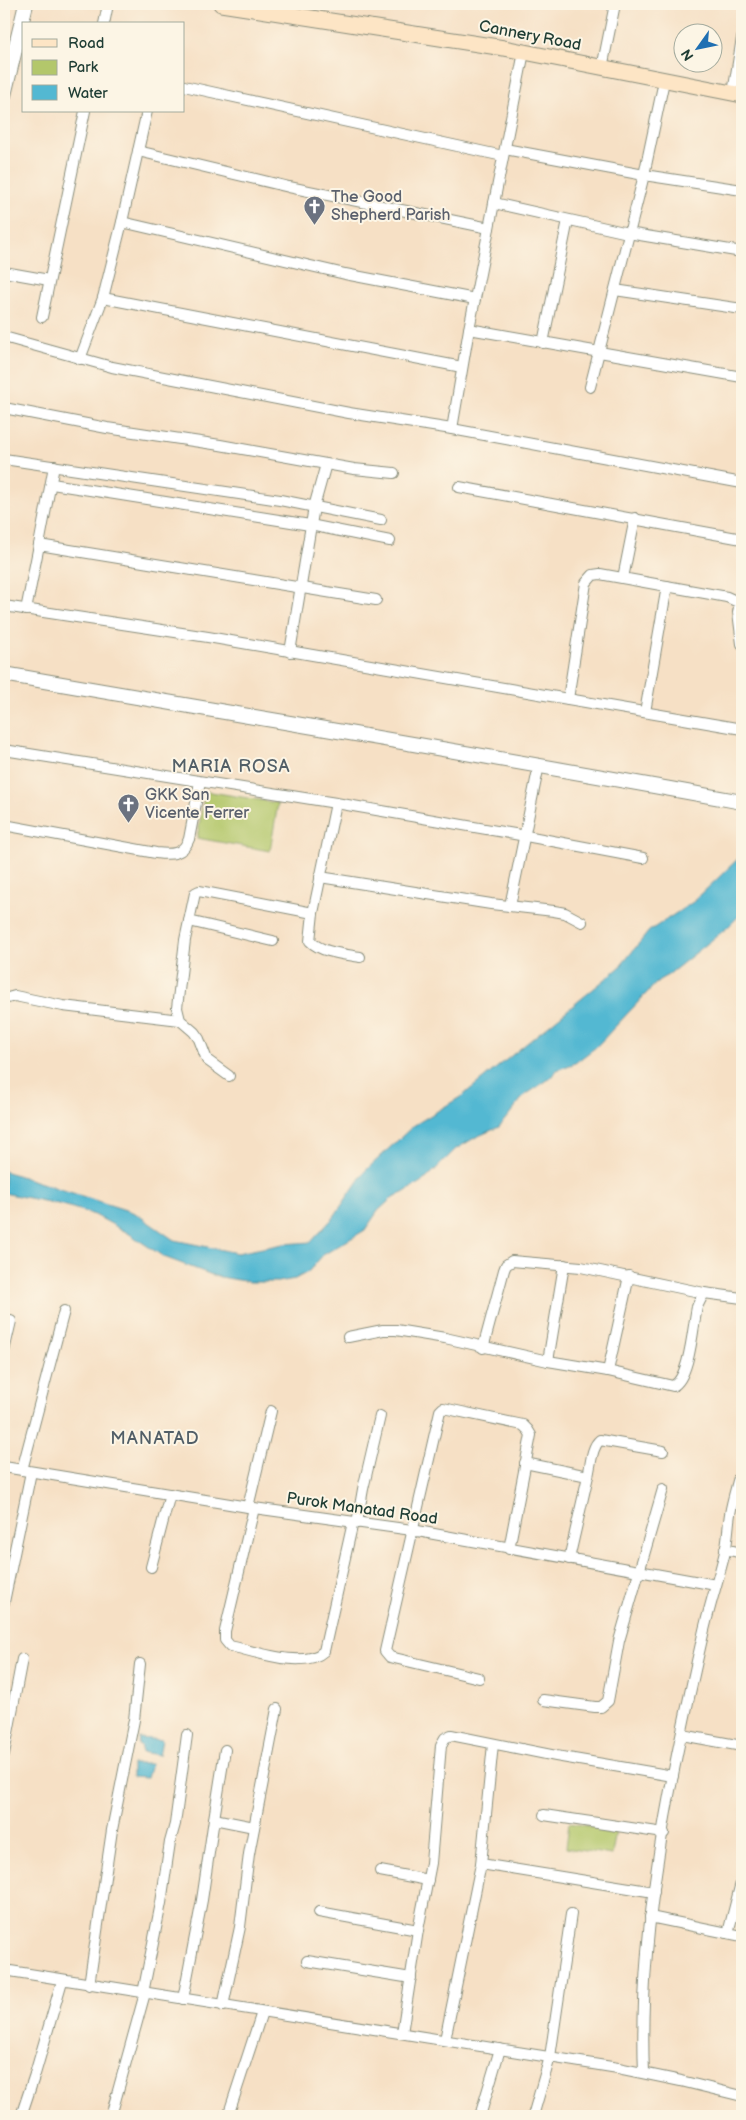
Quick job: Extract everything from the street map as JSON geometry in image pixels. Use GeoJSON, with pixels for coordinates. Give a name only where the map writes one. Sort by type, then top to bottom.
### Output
{"type":"FeatureCollection","features":[{"type":"Feature","properties":{"kind":"main road","name":"Cannery Road"},"geometry":{"type":"LineString","coordinates":[[221,4],[524,52],[737,94]]}},
{"type":"Feature","properties":{"kind":"street"},"geometry":{"type":"LineString","coordinates":[[4,95],[5,80],[26,4]]}},
{"type":"Feature","properties":{"kind":"street"},"geometry":{"type":"LineString","coordinates":[[104,22],[108,4]]}},
{"type":"Feature","properties":{"kind":"street"},"geometry":{"type":"LineString","coordinates":[[602,68],[615,4]]}},
{"type":"Feature","properties":{"kind":"street"},"geometry":{"type":"LineString","coordinates":[[737,94],[742,38]]}},
{"type":"Feature","properties":{"kind":"street"},"geometry":{"type":"LineString","coordinates":[[452,430],[469,329],[524,52]]}},
{"type":"Feature","properties":{"kind":"street"},"geometry":{"type":"LineString","coordinates":[[590,387],[644,175],[664,81]]}},
{"type":"Feature","properties":{"kind":"street"},"geometry":{"type":"LineString","coordinates":[[185,86],[504,153],[742,190]]}},
{"type":"Feature","properties":{"kind":"street"},"geometry":{"type":"LineString","coordinates":[[42,317],[85,112]]}},
{"type":"Feature","properties":{"kind":"street"},"geometry":{"type":"LineString","coordinates":[[80,359],[103,298],[147,112]]}},
{"type":"Feature","properties":{"kind":"street"},"geometry":{"type":"LineString","coordinates":[[138,151],[289,187],[489,228]]}},
{"type":"Feature","properties":{"kind":"street"},"geometry":{"type":"LineString","coordinates":[[494,203],[628,233],[742,252]]}},
{"type":"Feature","properties":{"kind":"street"},"geometry":{"type":"LineString","coordinates":[[543,343],[568,220]]}},
{"type":"Feature","properties":{"kind":"street"},"geometry":{"type":"LineString","coordinates":[[122,222],[345,274],[475,299]]}},
{"type":"Feature","properties":{"kind":"street"},"geometry":{"type":"LineString","coordinates":[[4,272],[49,280]]}},
{"type":"Feature","properties":{"kind":"street"},"geometry":{"type":"LineString","coordinates":[[615,290],[742,309]]}},
{"type":"Feature","properties":{"kind":"street"},"geometry":{"type":"LineString","coordinates":[[103,298],[462,367]]}},
{"type":"Feature","properties":{"kind":"street"},"geometry":{"type":"LineString","coordinates":[[469,329],[742,377]]}},
{"type":"Feature","properties":{"kind":"street"},"geometry":{"type":"LineString","coordinates":[[4,336],[80,359],[349,413],[742,483]]}},
{"type":"Feature","properties":{"kind":"street"},"geometry":{"type":"LineString","coordinates":[[4,408],[107,428],[220,445],[354,469],[394,473]]}},
{"type":"Feature","properties":{"kind":"street"},"geometry":{"type":"LineString","coordinates":[[4,459],[314,506],[381,520]]}},
{"type":"Feature","properties":{"kind":"street"},"geometry":{"type":"LineString","coordinates":[[290,652],[310,525],[326,464]]}},
{"type":"Feature","properties":{"kind":"street"},"geometry":{"type":"LineString","coordinates":[[26,610],[54,466]]}},
{"type":"Feature","properties":{"kind":"street"},"geometry":{"type":"LineString","coordinates":[[52,484],[310,525],[390,541]]}},
{"type":"Feature","properties":{"kind":"street"},"geometry":{"type":"LineString","coordinates":[[459,487],[742,539]]}},
{"type":"Feature","properties":{"kind":"street"},"geometry":{"type":"LineString","coordinates":[[623,578],[635,518]]}},
{"type":"Feature","properties":{"kind":"street"},"geometry":{"type":"LineString","coordinates":[[39,545],[376,600]]}},
{"type":"Feature","properties":{"kind":"street"},"geometry":{"type":"LineString","coordinates":[[568,699],[586,583],[592,574],[741,599],[738,612],[742,644]]}},
{"type":"Feature","properties":{"kind":"street"},"geometry":{"type":"LineString","coordinates":[[645,712],[666,586]]}},
{"type":"Feature","properties":{"kind":"street"},"geometry":{"type":"LineString","coordinates":[[4,606],[208,637],[742,729]]}},
{"type":"Feature","properties":{"kind":"street"},"geometry":{"type":"LineString","coordinates":[[4,674],[539,765],[742,802]]}},
{"type":"Feature","properties":{"kind":"street"},"geometry":{"type":"LineString","coordinates":[[4,750],[336,803],[644,858]]}},
{"type":"Feature","properties":{"kind":"street"},"geometry":{"type":"LineString","coordinates":[[510,906],[526,836],[539,765]]}},
{"type":"Feature","properties":{"kind":"street"},"geometry":{"type":"LineString","coordinates":[[4,824],[156,853],[169,854],[180,852],[186,847],[189,839],[200,782]]}},
{"type":"Feature","properties":{"kind":"street"},"geometry":{"type":"LineString","coordinates":[[336,803],[313,913],[310,941],[315,946],[360,957]]}},
{"type":"Feature","properties":{"kind":"street"},"geometry":{"type":"LineString","coordinates":[[320,877],[565,913],[582,922]]}},
{"type":"Feature","properties":{"kind":"street"},"geometry":{"type":"LineString","coordinates":[[229,1076],[207,1060],[194,1032],[180,1020],[176,1008],[189,921],[196,893],[199,891],[313,913]]}},
{"type":"Feature","properties":{"kind":"street"},"geometry":{"type":"LineString","coordinates":[[189,921],[273,941]]}},
{"type":"Feature","properties":{"kind":"street"},"geometry":{"type":"LineString","coordinates":[[4,999],[15,996],[63,1006],[180,1020]]}},
{"type":"Feature","properties":{"kind":"street"},"geometry":{"type":"LineString","coordinates":[[483,1348],[504,1270],[509,1263],[515,1261],[564,1265],[742,1298]]}},
{"type":"Feature","properties":{"kind":"street"},"geometry":{"type":"LineString","coordinates":[[548,1361],[564,1265]]}},
{"type":"Feature","properties":{"kind":"street"},"geometry":{"type":"LineString","coordinates":[[608,1371],[629,1276]]}},
{"type":"Feature","properties":{"kind":"street"},"geometry":{"type":"LineString","coordinates":[[348,1336],[383,1330],[396,1330],[440,1337],[548,1361],[608,1371],[671,1386],[677,1384],[685,1370],[698,1305],[704,1292]]}},
{"type":"Feature","properties":{"kind":"street"},"geometry":{"type":"LineString","coordinates":[[4,1602],[26,1471],[64,1311]]}},
{"type":"Feature","properties":{"kind":"street"},"geometry":{"type":"LineString","coordinates":[[4,1351],[11,1321]]}},
{"type":"Feature","properties":{"kind":"street"},"geometry":{"type":"LineString","coordinates":[[479,1678],[390,1657],[385,1650],[440,1412],[444,1408],[522,1425],[531,1436],[509,1549]]}},
{"type":"Feature","properties":{"kind":"street"},"geometry":{"type":"LineString","coordinates":[[271,1411],[225,1631],[225,1640],[230,1646],[292,1660],[318,1656],[324,1651],[380,1416]]}},
{"type":"Feature","properties":{"kind":"street"},"geometry":{"type":"LineString","coordinates":[[569,1558],[596,1442],[600,1440],[663,1451]]}},
{"type":"Feature","properties":{"kind":"street"},"geometry":{"type":"LineString","coordinates":[[525,1463],[588,1476]]}},
{"type":"Feature","properties":{"kind":"street","name":"Purok Manatad Road"},"geometry":{"type":"LineString","coordinates":[[4,1467],[251,1508],[412,1530],[716,1585]]}},
{"type":"Feature","properties":{"kind":"street"},"geometry":{"type":"LineString","coordinates":[[644,2073],[643,1989],[650,1917],[673,1776],[702,1638],[725,1549],[730,1512],[739,1477]]}},
{"type":"Feature","properties":{"kind":"street"},"geometry":{"type":"LineString","coordinates":[[543,1700],[594,1707],[606,1704],[608,1701],[619,1641],[662,1490]]}},
{"type":"Feature","properties":{"kind":"street"},"geometry":{"type":"LineString","coordinates":[[151,1567],[170,1494]]}},
{"type":"Feature","properties":{"kind":"street"},"geometry":{"type":"LineString","coordinates":[[725,1549],[742,1553]]}},
{"type":"Feature","properties":{"kind":"street"},"geometry":{"type":"LineString","coordinates":[[4,1754],[8,1725],[22,1660]]}},
{"type":"Feature","properties":{"kind":"street"},"geometry":{"type":"LineString","coordinates":[[89,1985],[112,1830],[134,1720],[140,1664]]}},
{"type":"Feature","properties":{"kind":"street"},"geometry":{"type":"LineString","coordinates":[[223,2006],[240,1927],[254,1827],[277,1709]]}},
{"type":"Feature","properties":{"kind":"street"},"geometry":{"type":"LineString","coordinates":[[111,2116],[144,1993],[170,1842],[175,1824],[187,1735]]}},
{"type":"Feature","properties":{"kind":"street"},"geometry":{"type":"LineString","coordinates":[[402,2033],[418,1930],[431,1863],[442,1741],[451,1735],[673,1776]]}},
{"type":"Feature","properties":{"kind":"street"},"geometry":{"type":"LineString","coordinates":[[682,1735],[742,1746]]}},
{"type":"Feature","properties":{"kind":"street"},"geometry":{"type":"LineString","coordinates":[[445,2040],[480,1864],[493,1744]]}},
{"type":"Feature","properties":{"kind":"street"},"geometry":{"type":"LineString","coordinates":[[183,1999],[202,1900],[225,1750]]}},
{"type":"Feature","properties":{"kind":"street"},"geometry":{"type":"LineString","coordinates":[[544,1815],[664,1833]]}},
{"type":"Feature","properties":{"kind":"street"},"geometry":{"type":"LineString","coordinates":[[214,1819],[254,1827]]}},
{"type":"Feature","properties":{"kind":"street"},"geometry":{"type":"LineString","coordinates":[[480,1864],[654,1892]]}},
{"type":"Feature","properties":{"kind":"street"},"geometry":{"type":"LineString","coordinates":[[380,1871],[428,1880]]}},
{"type":"Feature","properties":{"kind":"street"},"geometry":{"type":"LineString","coordinates":[[728,1933],[742,1879]]}},
{"type":"Feature","properties":{"kind":"street"},"geometry":{"type":"LineString","coordinates":[[320,1912],[418,1930]]}},
{"type":"Feature","properties":{"kind":"street"},"geometry":{"type":"LineString","coordinates":[[533,2116],[550,2057],[571,1914]]}},
{"type":"Feature","properties":{"kind":"street"},"geometry":{"type":"LineString","coordinates":[[650,1917],[742,1936]]}},
{"type":"Feature","properties":{"kind":"street"},"geometry":{"type":"LineString","coordinates":[[307,1961],[411,1978]]}},
{"type":"Feature","properties":{"kind":"street"},"geometry":{"type":"LineString","coordinates":[[4,1972],[550,2057],[644,2073],[742,2096]]}},
{"type":"Feature","properties":{"kind":"street"},"geometry":{"type":"LineString","coordinates":[[21,2116],[62,1981]]}},
{"type":"Feature","properties":{"kind":"street"},"geometry":{"type":"LineString","coordinates":[[228,2116],[262,2012]]}},
{"type":"Feature","properties":{"kind":"street"},"geometry":{"type":"LineString","coordinates":[[480,2116],[500,2049]]}},
{"type":"Feature","properties":{"kind":"green space"},"geometry":{"type":"Polygon","coordinates":[[[205,791],[278,803],[270,851],[197,838],[205,791]]]}},
{"type":"Feature","properties":{"kind":"green space"},"geometry":{"type":"Polygon","coordinates":[[[569,1823],[616,1830],[612,1855],[566,1848],[569,1823]]]}},
{"type":"Feature","properties":{"kind":"water"},"geometry":{"type":"Polygon","coordinates":[[[742,855],[742,913],[728,927],[668,975],[659,980],[596,1047],[575,1063],[557,1070],[549,1079],[524,1096],[499,1127],[476,1137],[456,1149],[427,1178],[393,1197],[378,1211],[365,1230],[323,1255],[308,1272],[295,1279],[278,1282],[250,1282],[215,1276],[164,1257],[128,1233],[95,1215],[63,1205],[4,1193],[4,1171],[135,1213],[174,1240],[237,1253],[283,1244],[311,1242],[333,1218],[364,1172],[413,1126],[462,1096],[619,968],[649,931],[693,902],[742,855]]]}},
{"type":"Feature","properties":{"kind":"water"},"geometry":{"type":"Polygon","coordinates":[[[139,1738],[162,1740],[159,1755],[141,1752],[142,1747],[138,1745],[139,1738]]]}},
{"type":"Feature","properties":{"kind":"water"},"geometry":{"type":"Polygon","coordinates":[[[132,1764],[151,1764],[147,1778],[132,1777],[132,1764]]]}},
{"type":"Feature","properties":{"kind":"place","name":"The Good Shepherd Parish"},"geometry":{"type":"Point","coordinates":[315,225]}},
{"type":"Feature","properties":{"kind":"place","name":"GKK San Vicente Ferrer"},"geometry":{"type":"Point","coordinates":[129,823]}},
{"type":"Feature","properties":{"kind":"district","name":"MARIA ROSA"},"geometry":{"type":"Point","coordinates":[231,766]}},
{"type":"Feature","properties":{"kind":"district","name":"MANATAD"},"geometry":{"type":"Point","coordinates":[155,1438]}}]}
